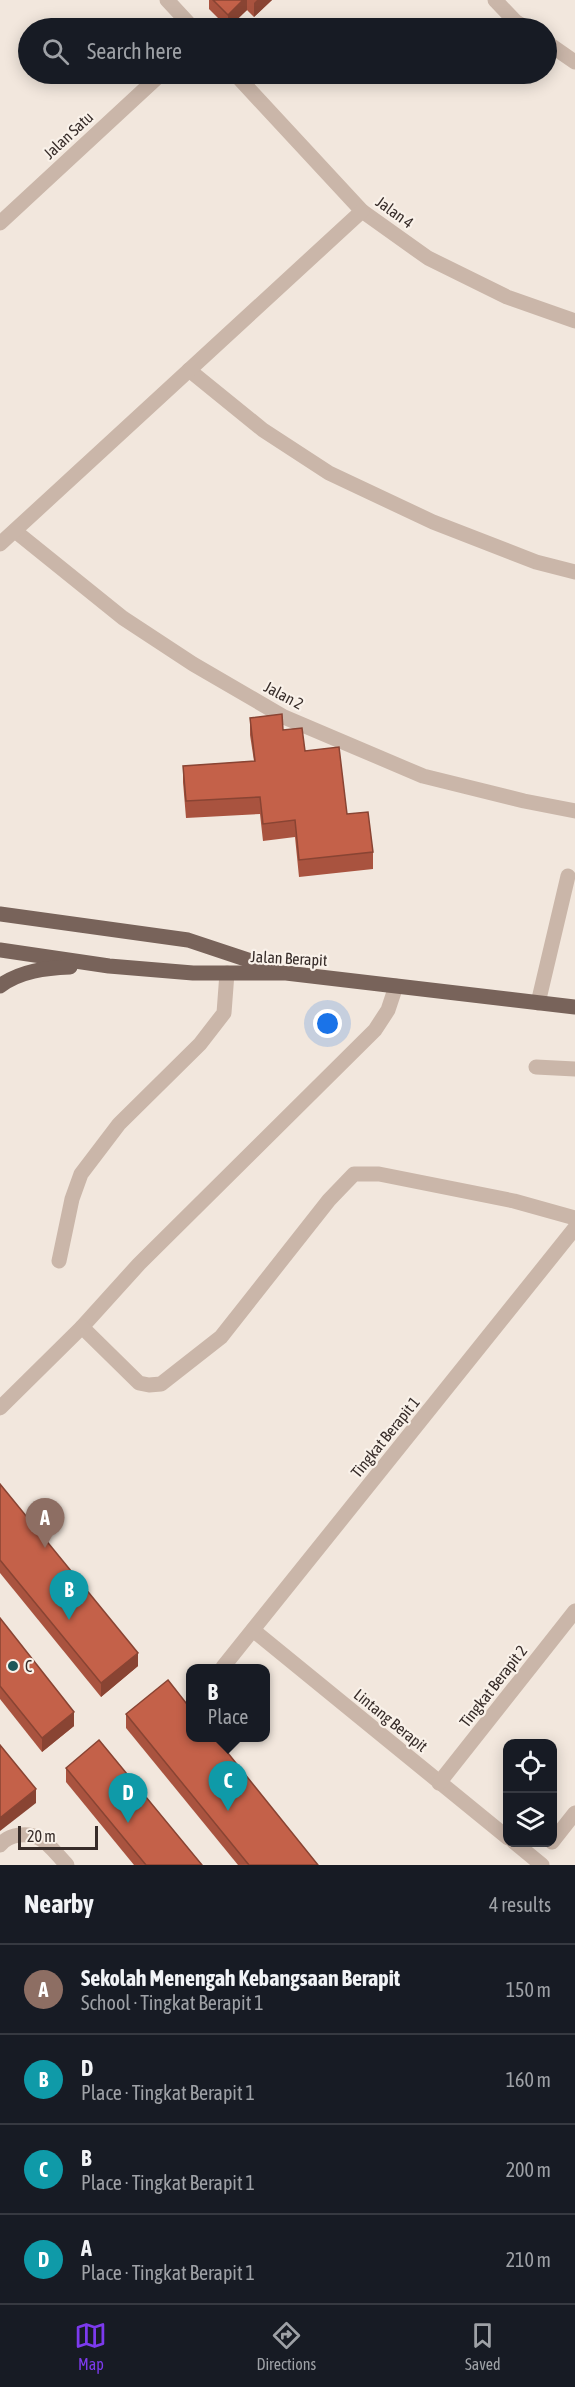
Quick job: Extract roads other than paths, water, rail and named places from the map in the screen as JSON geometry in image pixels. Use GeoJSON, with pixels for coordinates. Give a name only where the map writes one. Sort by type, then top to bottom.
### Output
{"type":"FeatureCollection","features":[{"type":"Feature","properties":{"kind":"main road"},"geometry":{"type":"LineString","coordinates":[[0,914],[189,940],[286,973]]}},
{"type":"Feature","properties":{"kind":"main road","name":"Jalan Berapit"},"geometry":{"type":"LineString","coordinates":[[0,950],[109,966],[193,973],[286,973],[575,1007]]}},
{"type":"Feature","properties":{"kind":"main road"},"geometry":{"type":"LineString","coordinates":[[0,986],[8,980],[43,968],[109,966]]}},
{"type":"Feature","properties":{"kind":"street"},"geometry":{"type":"LineString","coordinates":[[167,0],[184,18]]}},
{"type":"Feature","properties":{"kind":"street"},"geometry":{"type":"LineString","coordinates":[[495,0],[512,18]]}},
{"type":"Feature","properties":{"kind":"street"},"geometry":{"type":"LineString","coordinates":[[557,50],[575,62]]}},
{"type":"Feature","properties":{"kind":"street","name":"Jalan Satu"},"geometry":{"type":"LineString","coordinates":[[0,223],[150,84]]}},
{"type":"Feature","properties":{"kind":"street","name":"Jalan 4"},"geometry":{"type":"LineString","coordinates":[[244,84],[362,211],[428,258],[507,297],[575,321]]}},
{"type":"Feature","properties":{"kind":"street"},"geometry":{"type":"LineString","coordinates":[[0,544],[362,211]]}},
{"type":"Feature","properties":{"kind":"street"},"geometry":{"type":"LineString","coordinates":[[189,370],[263,430],[329,474],[434,522],[536,562],[575,572]]}},
{"type":"Feature","properties":{"kind":"street","name":"Jalan 2"},"geometry":{"type":"LineString","coordinates":[[15,531],[123,618],[193,664],[284,717],[423,776],[524,801],[575,810]]}},
{"type":"Feature","properties":{"kind":"street"},"geometry":{"type":"LineString","coordinates":[[538,1003],[568,876]]}},
{"type":"Feature","properties":{"kind":"street"},"geometry":{"type":"LineString","coordinates":[[59,1261],[72,1200],[81,1174],[119,1124],[200,1044],[224,1013],[227,973]]}},
{"type":"Feature","properties":{"kind":"street"},"geometry":{"type":"LineString","coordinates":[[0,1408],[82,1327],[139,1263],[375,1030],[388,1010],[396,986]]}},
{"type":"Feature","properties":{"kind":"street"},"geometry":{"type":"LineString","coordinates":[[536,1067],[575,1069]]}},
{"type":"Feature","properties":{"kind":"street"},"geometry":{"type":"LineString","coordinates":[[82,1327],[138,1383],[160,1384],[221,1336],[328,1200],[354,1174],[379,1174],[514,1201],[575,1218]]}},
{"type":"Feature","properties":{"kind":"street","name":"Tingkat Berapit 1"},"geometry":{"type":"LineString","coordinates":[[225,1664],[575,1228]]}},
{"type":"Feature","properties":{"kind":"street","name":"Tingkat Berapit 2"},"geometry":{"type":"LineString","coordinates":[[439,1783],[575,1611]]}},
{"type":"Feature","properties":{"kind":"street","name":"Lintang Berapit"},"geometry":{"type":"LineString","coordinates":[[253,1630],[503,1835]]}},
{"type":"Feature","properties":{"kind":"street"},"geometry":{"type":"LineString","coordinates":[[557,1836],[575,1814]]}},
{"type":"Feature","properties":{"kind":"street"},"geometry":{"type":"LineString","coordinates":[[0,1845],[3,1841],[18,1834],[40,1838],[67,1865]]}},
{"type":"Feature","properties":{"kind":"street"},"geometry":{"type":"LineString","coordinates":[[520,1847],[540,1863],[549,1847]]}},
{"type":"Feature","properties":{"kind":"place","name":"Sekolah Menengah Kebangsaan Berapit"},"geometry":{"type":"Point","coordinates":[45,1548]}},
{"type":"Feature","properties":{"kind":"place","name":"D"},"geometry":{"type":"Point","coordinates":[69,1620]}},
{"type":"Feature","properties":{"kind":"place","name":"C"},"geometry":{"type":"Point","coordinates":[13,1666]}},
{"type":"Feature","properties":{"kind":"place","name":"B"},"geometry":{"type":"Point","coordinates":[228,1811]}},
{"type":"Feature","properties":{"kind":"place","name":"A"},"geometry":{"type":"Point","coordinates":[128,1823]}}]}
